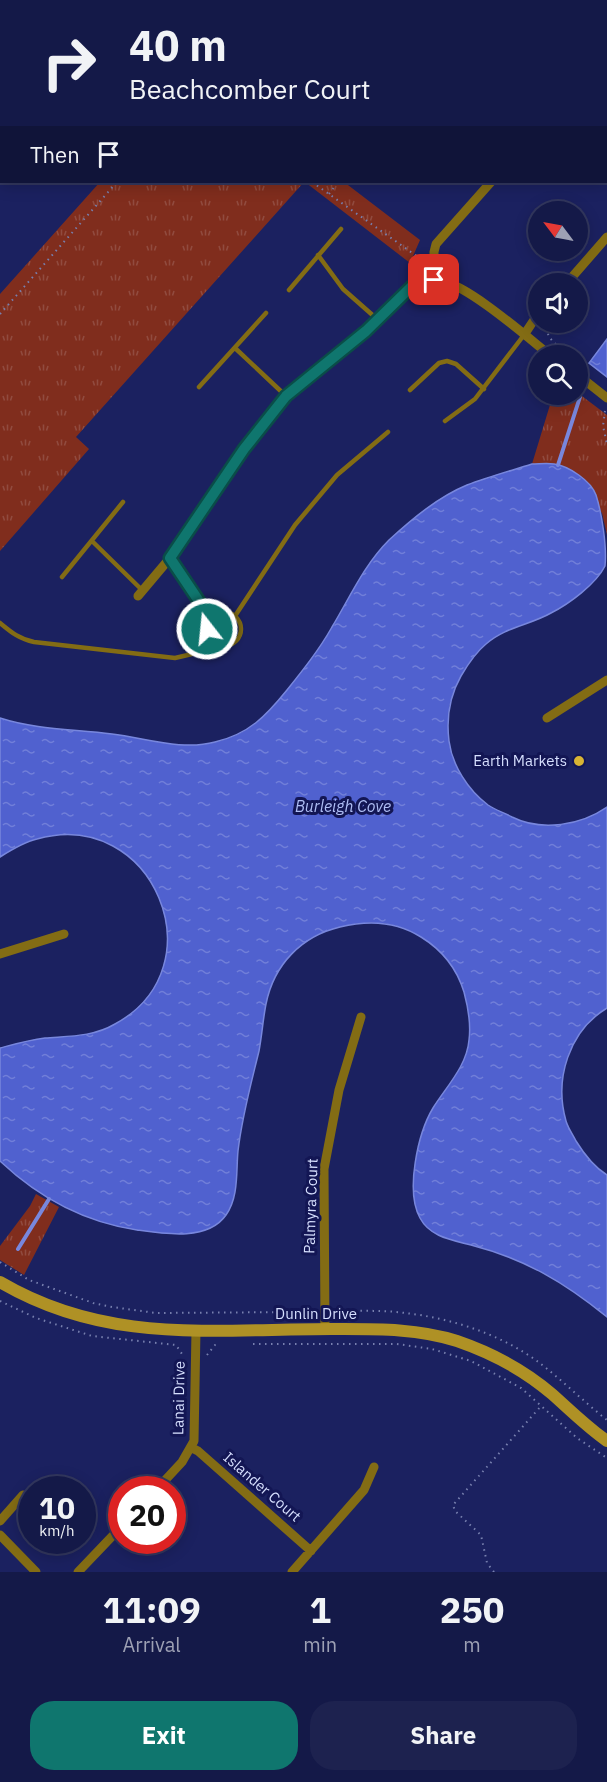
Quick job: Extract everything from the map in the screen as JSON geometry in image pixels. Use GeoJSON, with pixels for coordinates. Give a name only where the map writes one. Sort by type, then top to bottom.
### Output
{"type":"FeatureCollection","features":[{"type":"Feature","properties":{"kind":"street"},"geometry":{"type":"LineString","coordinates":[[434,280],[436,244],[490,183]]}},
{"type":"Feature","properties":{"kind":"street"},"geometry":{"type":"LineString","coordinates":[[576,273],[607,237]]}},
{"type":"Feature","properties":{"kind":"street"},"geometry":{"type":"LineString","coordinates":[[140,593],[170,558],[244,449],[286,396],[366,331],[417,283],[434,280],[462,288],[537,345]]}},
{"type":"Feature","properties":{"kind":"street"},"geometry":{"type":"LineString","coordinates":[[524,335],[528,329]]}},
{"type":"Feature","properties":{"kind":"street"},"geometry":{"type":"LineString","coordinates":[[588,383],[607,398]]}},
{"type":"Feature","properties":{"kind":"street"},"geometry":{"type":"LineString","coordinates":[[547,718],[607,681]]}},
{"type":"Feature","properties":{"kind":"street"},"geometry":{"type":"LineString","coordinates":[[0,954],[64,934]]}},
{"type":"Feature","properties":{"kind":"street","name":"Palmyra Court"},"geometry":{"type":"LineString","coordinates":[[325,1329],[324,1169],[339,1090],[361,1017]]}},
{"type":"Feature","properties":{"kind":"street","name":"Dunlin Drive"},"geometry":{"type":"LineString","coordinates":[[0,1282],[43,1304],[101,1322],[146,1329],[410,1330],[455,1340],[517,1368],[607,1441]]}},
{"type":"Feature","properties":{"kind":"street","name":"Lanai Drive"},"geometry":{"type":"LineString","coordinates":[[169,1476],[192,1448],[195,1434],[196,1330]]}},
{"type":"Feature","properties":{"kind":"street","name":"Islander Court"},"geometry":{"type":"LineString","coordinates":[[192,1448],[311,1551]]}},
{"type":"Feature","properties":{"kind":"street"},"geometry":{"type":"LineString","coordinates":[[292,1572],[364,1490],[374,1467]]}},
{"type":"Feature","properties":{"kind":"street"},"geometry":{"type":"LineString","coordinates":[[0,1521],[18,1501]]}},
{"type":"Feature","properties":{"kind":"street"},"geometry":{"type":"LineString","coordinates":[[0,1535],[36,1572]]}},
{"type":"Feature","properties":{"kind":"street"},"geometry":{"type":"LineString","coordinates":[[78,1572],[108,1541]]}},
{"type":"Feature","properties":{"kind":"lane"},"geometry":{"type":"LineString","coordinates":[[289,290],[341,229]]}},
{"type":"Feature","properties":{"kind":"lane"},"geometry":{"type":"LineString","coordinates":[[318,255],[343,289],[377,319]]}},
{"type":"Feature","properties":{"kind":"lane"},"geometry":{"type":"LineString","coordinates":[[199,387],[266,313]]}},
{"type":"Feature","properties":{"kind":"lane"},"geometry":{"type":"LineString","coordinates":[[445,421],[475,399],[524,335]]}},
{"type":"Feature","properties":{"kind":"lane"},"geometry":{"type":"LineString","coordinates":[[235,348],[286,396]]}},
{"type":"Feature","properties":{"kind":"lane"},"geometry":{"type":"LineString","coordinates":[[410,390],[439,363],[447,361],[456,364],[483,389]]}},
{"type":"Feature","properties":{"kind":"lane"},"geometry":{"type":"LineString","coordinates":[[235,616],[295,525],[337,475],[388,432]]}},
{"type":"Feature","properties":{"kind":"lane"},"geometry":{"type":"LineString","coordinates":[[62,577],[123,502]]}},
{"type":"Feature","properties":{"kind":"lane"},"geometry":{"type":"LineString","coordinates":[[92,541],[140,593]]}},
{"type":"Feature","properties":{"kind":"lane"},"geometry":{"type":"LineString","coordinates":[[170,558],[211,619]]}},
{"type":"Feature","properties":{"kind":"lane"},"geometry":{"type":"LineString","coordinates":[[0,623],[23,640],[162,657],[185,657],[214,643],[225,646],[236,642],[241,632],[239,621],[235,616],[225,612],[211,619],[208,634],[214,643]]}},
{"type":"Feature","properties":{"kind":"path"},"geometry":{"type":"LineString","coordinates":[[0,314],[116,183]]}},
{"type":"Feature","properties":{"kind":"path"},"geometry":{"type":"LineString","coordinates":[[313,183],[422,262],[434,263]]}},
{"type":"Feature","properties":{"kind":"path"},"geometry":{"type":"LineString","coordinates":[[328,195],[337,183]]}},
{"type":"Feature","properties":{"kind":"path"},"geometry":{"type":"LineString","coordinates":[[547,333],[550,339],[558,345]]}},
{"type":"Feature","properties":{"kind":"path"},"geometry":{"type":"LineString","coordinates":[[605,411],[603,426],[607,444]]}},
{"type":"Feature","properties":{"kind":"path"},"geometry":{"type":"LineString","coordinates":[[0,1262],[29,1280],[62,1293],[93,1303],[156,1313],[302,1312],[311,1304]]}},
{"type":"Feature","properties":{"kind":"path"},"geometry":{"type":"LineString","coordinates":[[0,1301],[36,1318],[92,1336],[176,1346],[183,1357],[187,1358]]}},
{"type":"Feature","properties":{"kind":"path"},"geometry":{"type":"LineString","coordinates":[[204,1358],[207,1358],[207,1353],[215,1345],[224,1344]]}},
{"type":"Feature","properties":{"kind":"path"},"geometry":{"type":"LineString","coordinates":[[246,1344],[397,1344],[432,1349],[471,1361],[521,1388],[586,1445],[607,1458]]}},
{"type":"Feature","properties":{"kind":"path"},"geometry":{"type":"LineString","coordinates":[[494,1572],[487,1563],[482,1535],[455,1511],[453,1504],[551,1394]]}},
{"type":"Feature","properties":{"kind":"green space"},"geometry":{"type":"Polygon","coordinates":[[[99,183],[303,183],[76,437],[89,449],[0,551],[0,294],[99,183]]]}},
{"type":"Feature","properties":{"kind":"green space"},"geometry":{"type":"Polygon","coordinates":[[[306,183],[345,183],[420,240],[410,263],[306,183]]]}},
{"type":"Feature","properties":{"kind":"green space"},"geometry":{"type":"Polygon","coordinates":[[[588,401],[607,415],[607,535],[602,513],[556,464],[532,464],[550,405],[588,405],[588,401]]]}},
{"type":"Feature","properties":{"kind":"green space"},"geometry":{"type":"Polygon","coordinates":[[[36,1194],[59,1207],[24,1275],[0,1260],[0,1246],[30,1206],[36,1194]]]}},
{"type":"Feature","properties":{"kind":"water"},"geometry":{"type":"Polygon","coordinates":[[[607,339],[607,377],[589,363],[607,339]]]}},
{"type":"Feature","properties":{"kind":"water","name":"Burleigh Cove"},"geometry":{"type":"Polygon","coordinates":[[[532,464],[554,464],[566,468],[579,475],[593,490],[604,530],[605,566],[589,586],[566,604],[543,617],[493,638],[478,651],[454,692],[449,707],[448,732],[451,750],[462,776],[481,799],[497,810],[524,822],[548,825],[573,822],[607,807],[607,1008],[583,1029],[574,1043],[568,1057],[562,1089],[569,1129],[586,1155],[607,1175],[607,1317],[543,1273],[509,1257],[442,1237],[430,1230],[420,1218],[414,1193],[418,1147],[433,1108],[464,1059],[469,1040],[468,1010],[464,992],[448,961],[421,937],[392,925],[361,923],[326,931],[302,945],[283,964],[266,1004],[259,1051],[242,1125],[233,1200],[226,1215],[218,1223],[208,1229],[185,1234],[137,1230],[99,1221],[46,1197],[0,1161],[0,1048],[39,1039],[90,1034],[115,1024],[147,998],[163,966],[167,932],[159,898],[140,868],[113,846],[78,835],[37,839],[22,844],[0,857],[0,718],[42,727],[190,745],[215,742],[238,734],[264,716],[299,675],[327,635],[365,571],[389,540],[426,509],[456,490],[532,464]]]}},
{"type":"Feature","properties":{"kind":"waterway"},"geometry":{"type":"LineString","coordinates":[[558,465],[577,405]]}},
{"type":"Feature","properties":{"kind":"waterway"},"geometry":{"type":"LineString","coordinates":[[18,1249],[49,1199]]}},
{"type":"Feature","properties":{"kind":"place","name":"Earth Markets"},"geometry":{"type":"Point","coordinates":[579,761]}},
{"type":"Feature","properties":{"kind":"route"},"geometry":{"type":"LineString","coordinates":[[207,629],[211,619],[170,558],[244,449],[286,396],[366,331],[404,292],[417,283],[434,280]]}}]}
